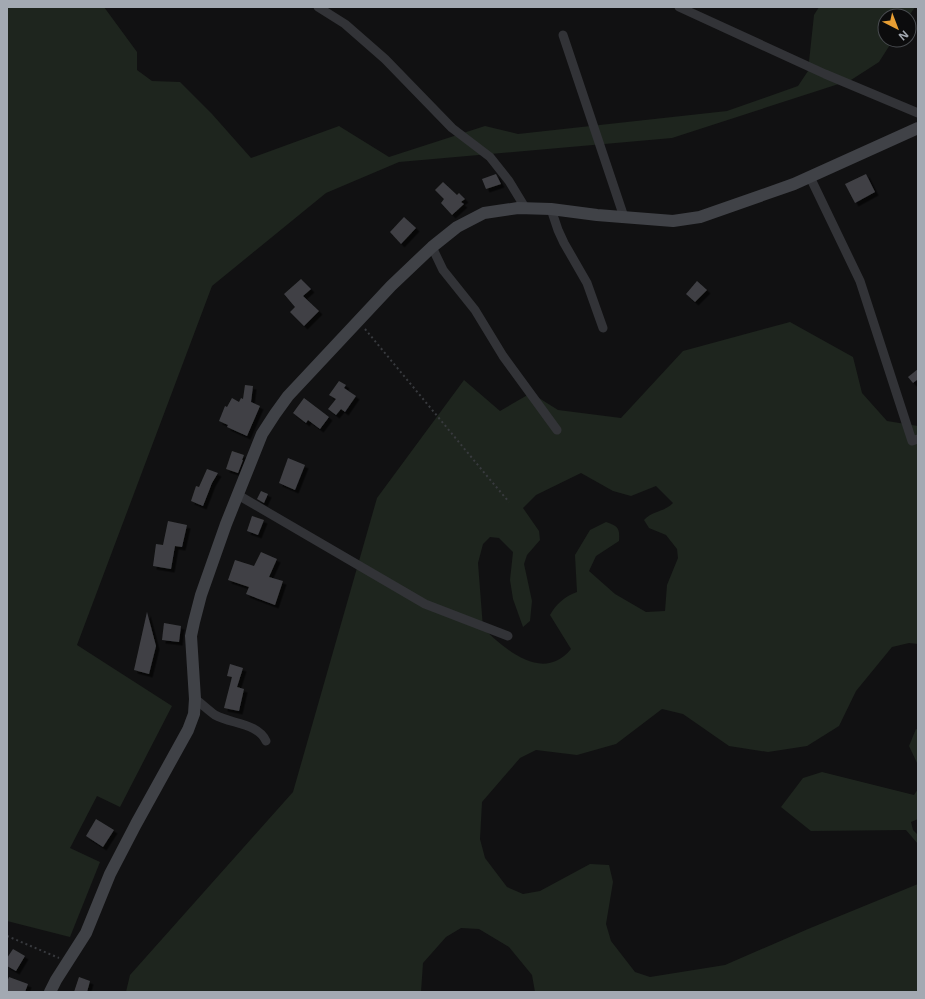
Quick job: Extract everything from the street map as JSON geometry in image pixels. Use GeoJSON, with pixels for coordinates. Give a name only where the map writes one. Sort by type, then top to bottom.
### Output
{"type":"FeatureCollection","features":[{"type":"Feature","properties":{"kind":"street"},"geometry":{"type":"LineString","coordinates":[[318,7],[345,24],[385,59],[452,128],[490,157],[509,181],[526,209]]}},
{"type":"Feature","properties":{"kind":"street"},"geometry":{"type":"LineString","coordinates":[[679,7],[825,74],[918,113]]}},
{"type":"Feature","properties":{"kind":"street"},"geometry":{"type":"LineString","coordinates":[[562,35],[624,217]]}},
{"type":"Feature","properties":{"kind":"street"},"geometry":{"type":"LineString","coordinates":[[50,992],[86,933],[110,874],[188,730],[194,714],[195,699],[191,636],[194,622],[212,562],[262,434],[288,396],[308,373],[391,286],[432,247],[457,227],[484,213],[499,210],[526,209],[672,221],[700,217],[810,177],[918,128]]}},
{"type":"Feature","properties":{"kind":"street"},"geometry":{"type":"LineString","coordinates":[[810,177],[860,281],[912,441],[918,439]]}},
{"type":"Feature","properties":{"kind":"street"},"geometry":{"type":"LineString","coordinates":[[551,210],[564,243],[587,283],[603,328]]}},
{"type":"Feature","properties":{"kind":"street"},"geometry":{"type":"LineString","coordinates":[[432,247],[443,270],[475,310],[503,356],[557,430]]}},
{"type":"Feature","properties":{"kind":"street"},"geometry":{"type":"LineString","coordinates":[[238,495],[425,604],[508,636]]}},
{"type":"Feature","properties":{"kind":"street"},"geometry":{"type":"LineString","coordinates":[[195,699],[214,714],[224,719],[247,726],[263,734],[266,741]]}},
{"type":"Feature","properties":{"kind":"path"},"geometry":{"type":"LineString","coordinates":[[358,321],[509,502]]}},
{"type":"Feature","properties":{"kind":"path"},"geometry":{"type":"LineString","coordinates":[[7,936],[68,961]]}},
{"type":"Feature","properties":{"kind":"shaded area"},"geometry":{"type":"Polygon","coordinates":[[[7,7],[104,7],[137,52],[137,70],[152,81],[180,82],[212,114],[251,158],[339,126],[389,157],[485,126],[518,134],[727,111],[798,86],[808,71],[814,15],[819,7],[915,7],[877,8],[877,48],[888,48],[879,62],[851,80],[672,138],[399,162],[326,193],[212,286],[77,645],[172,706],[120,807],[97,796],[70,848],[100,862],[70,937],[7,921],[7,7]]]}},
{"type":"Feature","properties":{"kind":"shaded area"},"geometry":{"type":"Polygon","coordinates":[[[790,322],[853,357],[862,393],[887,421],[918,426],[918,644],[909,643],[892,647],[856,691],[839,726],[807,746],[768,752],[729,746],[683,714],[662,709],[616,744],[577,755],[536,750],[520,758],[482,802],[480,839],[485,858],[507,887],[523,894],[540,891],[590,864],[609,865],[613,882],[606,924],[611,941],[635,972],[650,977],[725,965],[918,884],[918,992],[535,992],[532,975],[509,947],[479,929],[461,928],[446,937],[423,963],[421,992],[126,992],[130,975],[293,792],[377,498],[464,380],[500,411],[531,393],[558,410],[621,418],[683,351],[790,322]],[[581,473],[536,495],[523,508],[539,531],[540,540],[527,555],[524,564],[532,601],[530,621],[523,627],[513,599],[510,580],[513,552],[499,538],[490,537],[483,544],[478,563],[483,628],[492,637],[525,660],[537,663],[549,663],[560,659],[571,649],[550,615],[561,601],[577,592],[575,555],[590,530],[606,522],[616,526],[619,533],[619,541],[596,556],[589,571],[615,594],[646,612],[665,611],[667,585],[678,558],[677,549],[666,535],[649,528],[644,520],[673,503],[656,486],[631,496],[613,491],[581,473]]]}},
{"type":"Feature","properties":{"kind":"shaded area"},"geometry":{"type":"Polygon","coordinates":[[[916,729],[918,730],[918,765],[909,746],[916,729]]]}},
{"type":"Feature","properties":{"kind":"shaded area"},"geometry":{"type":"Polygon","coordinates":[[[822,772],[914,795],[918,789],[918,819],[911,822],[913,830],[918,835],[918,844],[906,830],[811,831],[781,807],[803,778],[822,772]]]}},
{"type":"Feature","properties":{"kind":"building"},"geometry":{"type":"Polygon","coordinates":[[[496,174],[501,184],[486,189],[482,179],[496,174]]]}},
{"type":"Feature","properties":{"kind":"building"},"geometry":{"type":"Polygon","coordinates":[[[866,174],[875,192],[855,203],[845,184],[866,174]]]}},
{"type":"Feature","properties":{"kind":"building"},"geometry":{"type":"Polygon","coordinates":[[[443,182],[457,195],[459,193],[465,199],[461,202],[464,204],[452,215],[441,203],[444,199],[435,190],[443,182]]]}},
{"type":"Feature","properties":{"kind":"building"},"geometry":{"type":"Polygon","coordinates":[[[404,217],[416,228],[401,244],[390,232],[404,217]]]}},
{"type":"Feature","properties":{"kind":"building"},"geometry":{"type":"Polygon","coordinates":[[[301,279],[311,289],[303,296],[319,311],[304,326],[290,312],[295,307],[284,294],[301,279]]]}},
{"type":"Feature","properties":{"kind":"building"},"geometry":{"type":"Polygon","coordinates":[[[697,281],[707,290],[695,302],[686,294],[697,281]]]}},
{"type":"Feature","properties":{"kind":"building"},"geometry":{"type":"Polygon","coordinates":[[[918,369],[918,379],[913,383],[908,377],[918,369]]]}},
{"type":"Feature","properties":{"kind":"building"},"geometry":{"type":"Polygon","coordinates":[[[339,381],[346,385],[344,388],[356,396],[345,412],[341,409],[336,415],[328,409],[336,399],[329,395],[339,381]]]}},
{"type":"Feature","properties":{"kind":"building"},"geometry":{"type":"Polygon","coordinates":[[[245,385],[253,386],[251,402],[260,406],[247,436],[227,427],[228,425],[219,421],[225,406],[227,407],[232,398],[239,402],[241,398],[243,399],[245,385]]]}},
{"type":"Feature","properties":{"kind":"building"},"geometry":{"type":"Polygon","coordinates":[[[304,398],[329,417],[320,429],[308,420],[306,423],[293,413],[304,398]]]}},
{"type":"Feature","properties":{"kind":"building"},"geometry":{"type":"Polygon","coordinates":[[[232,451],[244,455],[238,473],[226,469],[232,451]]]}},
{"type":"Feature","properties":{"kind":"building"},"geometry":{"type":"Polygon","coordinates":[[[288,458],[305,465],[295,490],[279,483],[288,458]]]}},
{"type":"Feature","properties":{"kind":"building"},"geometry":{"type":"Polygon","coordinates":[[[207,469],[218,473],[212,483],[203,506],[191,501],[196,486],[199,487],[207,469]]]}},
{"type":"Feature","properties":{"kind":"building"},"geometry":{"type":"Polygon","coordinates":[[[261,491],[268,494],[264,503],[257,499],[261,491]]]}},
{"type":"Feature","properties":{"kind":"building"},"geometry":{"type":"Polygon","coordinates":[[[252,516],[264,520],[258,535],[247,531],[252,516]]]}},
{"type":"Feature","properties":{"kind":"building"},"geometry":{"type":"Polygon","coordinates":[[[168,521],[187,525],[182,547],[175,546],[171,569],[153,566],[156,544],[163,545],[168,521]]]}},
{"type":"Feature","properties":{"kind":"building"},"geometry":{"type":"Polygon","coordinates":[[[261,552],[277,559],[269,577],[283,581],[275,605],[246,594],[249,587],[228,580],[235,560],[254,566],[261,552]]]}},
{"type":"Feature","properties":{"kind":"building"},"geometry":{"type":"Polygon","coordinates":[[[147,612],[156,646],[149,674],[134,670],[147,612]]]}},
{"type":"Feature","properties":{"kind":"building"},"geometry":{"type":"Polygon","coordinates":[[[164,623],[181,626],[179,642],[162,640],[164,623]]]}},
{"type":"Feature","properties":{"kind":"building"},"geometry":{"type":"Polygon","coordinates":[[[230,664],[243,668],[237,687],[244,689],[239,711],[224,708],[232,677],[227,676],[230,664]]]}},
{"type":"Feature","properties":{"kind":"building"},"geometry":{"type":"Polygon","coordinates":[[[96,819],[114,830],[103,847],[86,836],[96,819]]]}},
{"type":"Feature","properties":{"kind":"building"},"geometry":{"type":"Polygon","coordinates":[[[13,949],[25,956],[16,971],[7,966],[7,958],[13,949]]]}},
{"type":"Feature","properties":{"kind":"building"},"geometry":{"type":"Polygon","coordinates":[[[9,977],[28,984],[25,992],[7,992],[7,982],[9,977]]]}},
{"type":"Feature","properties":{"kind":"building"},"geometry":{"type":"Polygon","coordinates":[[[79,977],[90,981],[87,992],[74,992],[79,977]]]}}]}
